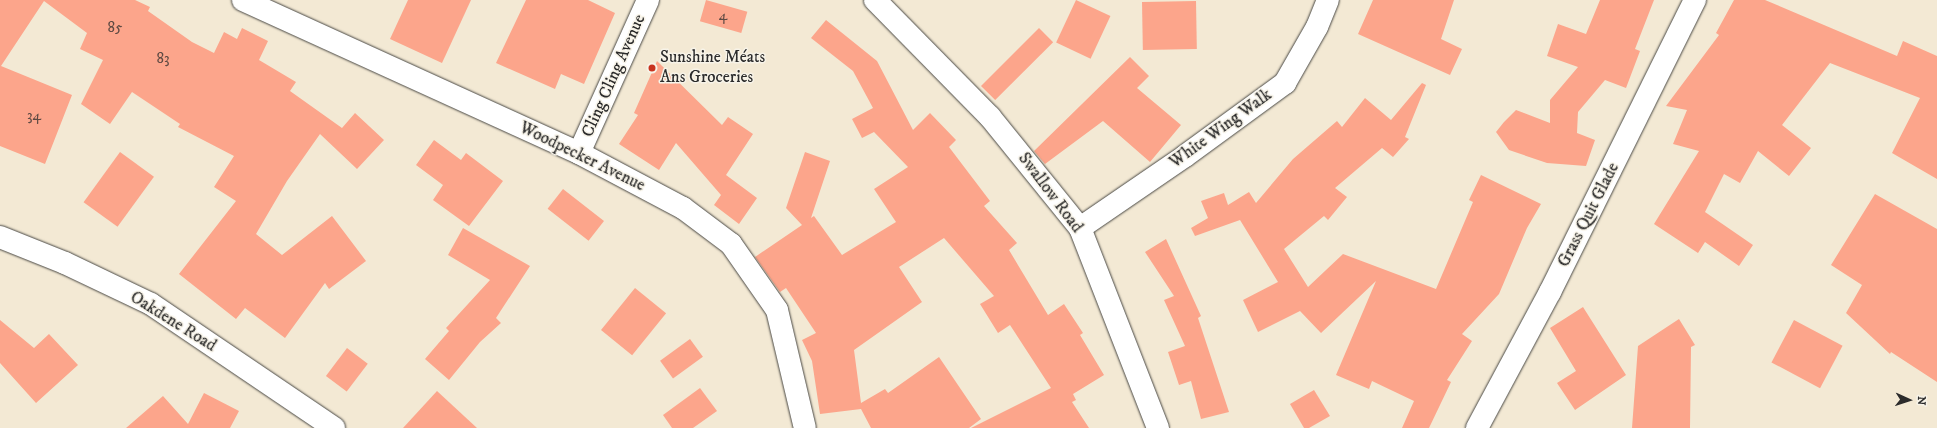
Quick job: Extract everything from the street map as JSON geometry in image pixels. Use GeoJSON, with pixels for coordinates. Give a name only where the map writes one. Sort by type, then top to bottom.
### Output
{"type":"FeatureCollection","features":[{"type":"Feature","properties":{"kind":"street","name":"Woodpecker Avenue"},"geometry":{"type":"LineString","coordinates":[[243,0],[579,153],[682,208],[731,244],[777,310],[805,428]]}},
{"type":"Feature","properties":{"kind":"street","name":"Cling Cling Avenue"},"geometry":{"type":"LineString","coordinates":[[579,153],[648,0]]}},
{"type":"Feature","properties":{"kind":"street","name":"White Wing Walk"},"geometry":{"type":"LineString","coordinates":[[1080,228],[1185,156],[1285,83],[1317,27],[1328,0]]}},
{"type":"Feature","properties":{"kind":"street","name":"Grass Quit Glade"},"geometry":{"type":"LineString","coordinates":[[1477,428],[1550,292],[1695,0]]}},
{"type":"Feature","properties":{"kind":"street","name":"Swallow Road"},"geometry":{"type":"LineString","coordinates":[[890,5],[990,117],[1080,228],[1158,428]]}},
{"type":"Feature","properties":{"kind":"street","name":"Oakdene Road"},"geometry":{"type":"LineString","coordinates":[[0,237],[65,263],[151,304],[334,428]]}},
{"type":"Feature","properties":{"kind":"building"},"geometry":{"type":"Polygon","coordinates":[[[0,0],[135,0],[150,7],[148,11],[192,42],[214,53],[224,32],[237,39],[242,28],[268,41],[259,60],[296,82],[290,91],[342,128],[355,113],[384,140],[357,169],[320,134],[287,181],[256,234],[282,255],[332,216],[366,261],[329,289],[325,283],[285,338],[245,308],[236,319],[179,274],[236,201],[214,187],[234,156],[178,127],[180,124],[132,92],[110,124],[81,104],[103,60],[80,49],[87,33],[44,1],[1,66],[72,95],[45,164],[0,146],[0,0]]]}},
{"type":"Feature","properties":{"kind":"building"},"geometry":{"type":"Polygon","coordinates":[[[408,0],[471,0],[442,63],[390,39],[408,0]]]}},
{"type":"Feature","properties":{"kind":"building"},"geometry":{"type":"Polygon","coordinates":[[[526,0],[588,0],[615,13],[584,84],[561,74],[555,89],[496,63],[526,0]]]}},
{"type":"Feature","properties":{"kind":"building"},"geometry":{"type":"Polygon","coordinates":[[[706,0],[747,12],[741,33],[700,21],[706,0]]]}},
{"type":"Feature","properties":{"kind":"building"},"geometry":{"type":"Polygon","coordinates":[[[1076,0],[1110,16],[1091,59],[1056,43],[1076,0]]]}},
{"type":"Feature","properties":{"kind":"building"},"geometry":{"type":"Polygon","coordinates":[[[1373,0],[1454,0],[1441,39],[1462,49],[1450,75],[1358,34],[1373,0]]]}},
{"type":"Feature","properties":{"kind":"building"},"geometry":{"type":"Polygon","coordinates":[[[1600,0],[1654,0],[1635,49],[1640,51],[1626,88],[1605,80],[1578,112],[1577,133],[1595,140],[1586,166],[1547,163],[1509,150],[1496,132],[1504,122],[1516,110],[1550,123],[1550,100],[1578,67],[1547,56],[1558,24],[1586,34],[1600,0]]]}},
{"type":"Feature","properties":{"kind":"building"},"geometry":{"type":"Polygon","coordinates":[[[1734,0],[1765,0],[1897,56],[1903,41],[1937,56],[1937,179],[1892,153],[1920,98],[1830,63],[1782,125],[1811,148],[1789,176],[1758,151],[1740,183],[1724,174],[1705,212],[1753,245],[1739,266],[1705,242],[1698,253],[1654,224],[1699,151],[1673,144],[1687,110],[1666,106],[1719,35],[1716,33],[1734,0]]]}},
{"type":"Feature","properties":{"kind":"building"},"geometry":{"type":"Polygon","coordinates":[[[1196,1],[1197,49],[1143,50],[1142,2],[1196,1]]]}},
{"type":"Feature","properties":{"kind":"building"},"geometry":{"type":"Polygon","coordinates":[[[826,20],[877,61],[913,130],[930,113],[956,140],[949,147],[990,201],[984,206],[1017,243],[1009,250],[1048,315],[1064,304],[1083,333],[1080,335],[1104,375],[1073,394],[1076,400],[1072,402],[1089,428],[971,428],[1051,388],[1010,325],[998,333],[980,304],[994,296],[944,238],[899,267],[922,302],[854,350],[861,403],[885,389],[888,393],[939,357],[981,419],[969,428],[871,428],[861,409],[820,414],[812,361],[802,340],[816,333],[786,288],[780,292],[755,257],[802,225],[786,208],[805,152],[830,161],[811,218],[814,216],[842,255],[896,222],[874,189],[908,167],[874,132],[862,138],[852,119],[873,108],[853,71],[811,38],[826,20]]]}},
{"type":"Feature","properties":{"kind":"building"},"geometry":{"type":"Polygon","coordinates":[[[1039,28],[1053,42],[995,100],[981,86],[1039,28]]]}},
{"type":"Feature","properties":{"kind":"building"},"geometry":{"type":"Polygon","coordinates":[[[1130,57],[1149,76],[1137,88],[1181,125],[1150,162],[1103,121],[1045,164],[1034,151],[1130,57]]]}},
{"type":"Feature","properties":{"kind":"building"},"geometry":{"type":"Polygon","coordinates":[[[657,61],[722,125],[728,117],[753,134],[726,175],[757,198],[739,224],[714,205],[721,195],[676,143],[659,170],[619,144],[638,115],[634,113],[657,61]]]}},
{"type":"Feature","properties":{"kind":"building"},"geometry":{"type":"Polygon","coordinates":[[[1422,83],[1426,85],[1405,137],[1409,139],[1393,157],[1382,148],[1335,188],[1347,197],[1328,220],[1324,216],[1284,249],[1308,287],[1343,254],[1436,289],[1473,202],[1469,200],[1481,175],[1541,204],[1527,228],[1499,294],[1462,334],[1472,341],[1447,380],[1451,382],[1429,428],[1402,428],[1414,401],[1372,381],[1369,389],[1336,375],[1376,281],[1321,333],[1300,311],[1258,332],[1243,300],[1278,282],[1240,220],[1195,236],[1191,228],[1208,218],[1201,201],[1224,193],[1228,205],[1249,192],[1256,203],[1293,159],[1337,121],[1342,127],[1365,98],[1391,120],[1422,83]]]}},
{"type":"Feature","properties":{"kind":"building"},"geometry":{"type":"Polygon","coordinates":[[[434,140],[461,160],[466,153],[503,181],[469,226],[433,200],[443,185],[416,165],[434,140]]]}},
{"type":"Feature","properties":{"kind":"building"},"geometry":{"type":"Polygon","coordinates":[[[120,152],[154,177],[118,227],[84,202],[120,152]]]}},
{"type":"Feature","properties":{"kind":"building"},"geometry":{"type":"Polygon","coordinates":[[[563,189],[604,221],[589,241],[548,209],[563,189]]]}},
{"type":"Feature","properties":{"kind":"building"},"geometry":{"type":"Polygon","coordinates":[[[1875,194],[1937,229],[1937,382],[1891,352],[1890,354],[1846,313],[1862,285],[1831,265],[1875,194]]]}},
{"type":"Feature","properties":{"kind":"building"},"geometry":{"type":"Polygon","coordinates":[[[463,228],[530,266],[496,318],[501,323],[480,342],[449,380],[425,359],[449,331],[446,328],[490,280],[448,255],[463,228]]]}},
{"type":"Feature","properties":{"kind":"building"},"geometry":{"type":"Polygon","coordinates":[[[1166,239],[1201,316],[1198,318],[1229,412],[1201,419],[1191,381],[1179,385],[1168,352],[1185,346],[1164,300],[1174,296],[1145,252],[1166,239]]]}},
{"type":"Feature","properties":{"kind":"building"},"geometry":{"type":"Polygon","coordinates":[[[635,288],[666,313],[632,355],[601,330],[635,288]]]}},
{"type":"Feature","properties":{"kind":"building"},"geometry":{"type":"Polygon","coordinates":[[[1583,307],[1626,375],[1575,410],[1557,383],[1576,371],[1550,328],[1583,307]]]}},
{"type":"Feature","properties":{"kind":"building"},"geometry":{"type":"Polygon","coordinates":[[[1679,319],[1695,345],[1691,347],[1690,428],[1632,428],[1638,346],[1679,319]]]}},
{"type":"Feature","properties":{"kind":"building"},"geometry":{"type":"Polygon","coordinates":[[[0,320],[34,348],[49,334],[78,365],[36,403],[0,363],[0,320]]]}},
{"type":"Feature","properties":{"kind":"building"},"geometry":{"type":"Polygon","coordinates":[[[1794,320],[1843,346],[1820,388],[1771,362],[1794,320]]]}},
{"type":"Feature","properties":{"kind":"building"},"geometry":{"type":"Polygon","coordinates":[[[690,339],[703,357],[673,379],[660,361],[690,339]]]}},
{"type":"Feature","properties":{"kind":"building"},"geometry":{"type":"Polygon","coordinates":[[[347,348],[368,364],[347,392],[326,376],[347,348]]]}},
{"type":"Feature","properties":{"kind":"building"},"geometry":{"type":"Polygon","coordinates":[[[700,388],[717,411],[693,428],[672,428],[663,415],[700,388]]]}},
{"type":"Feature","properties":{"kind":"building"},"geometry":{"type":"Polygon","coordinates":[[[1314,390],[1330,416],[1309,428],[1304,428],[1290,404],[1314,390]]]}},
{"type":"Feature","properties":{"kind":"building"},"geometry":{"type":"Polygon","coordinates":[[[437,391],[477,428],[403,428],[437,391]]]}},
{"type":"Feature","properties":{"kind":"building"},"geometry":{"type":"Polygon","coordinates":[[[204,393],[239,411],[230,428],[126,428],[163,396],[188,424],[204,393]]]}},
{"type":"Feature","properties":{"kind":"place","name":"Sunshine Méats Ans Groceries"},"geometry":{"type":"Point","coordinates":[652,68]}}]}
